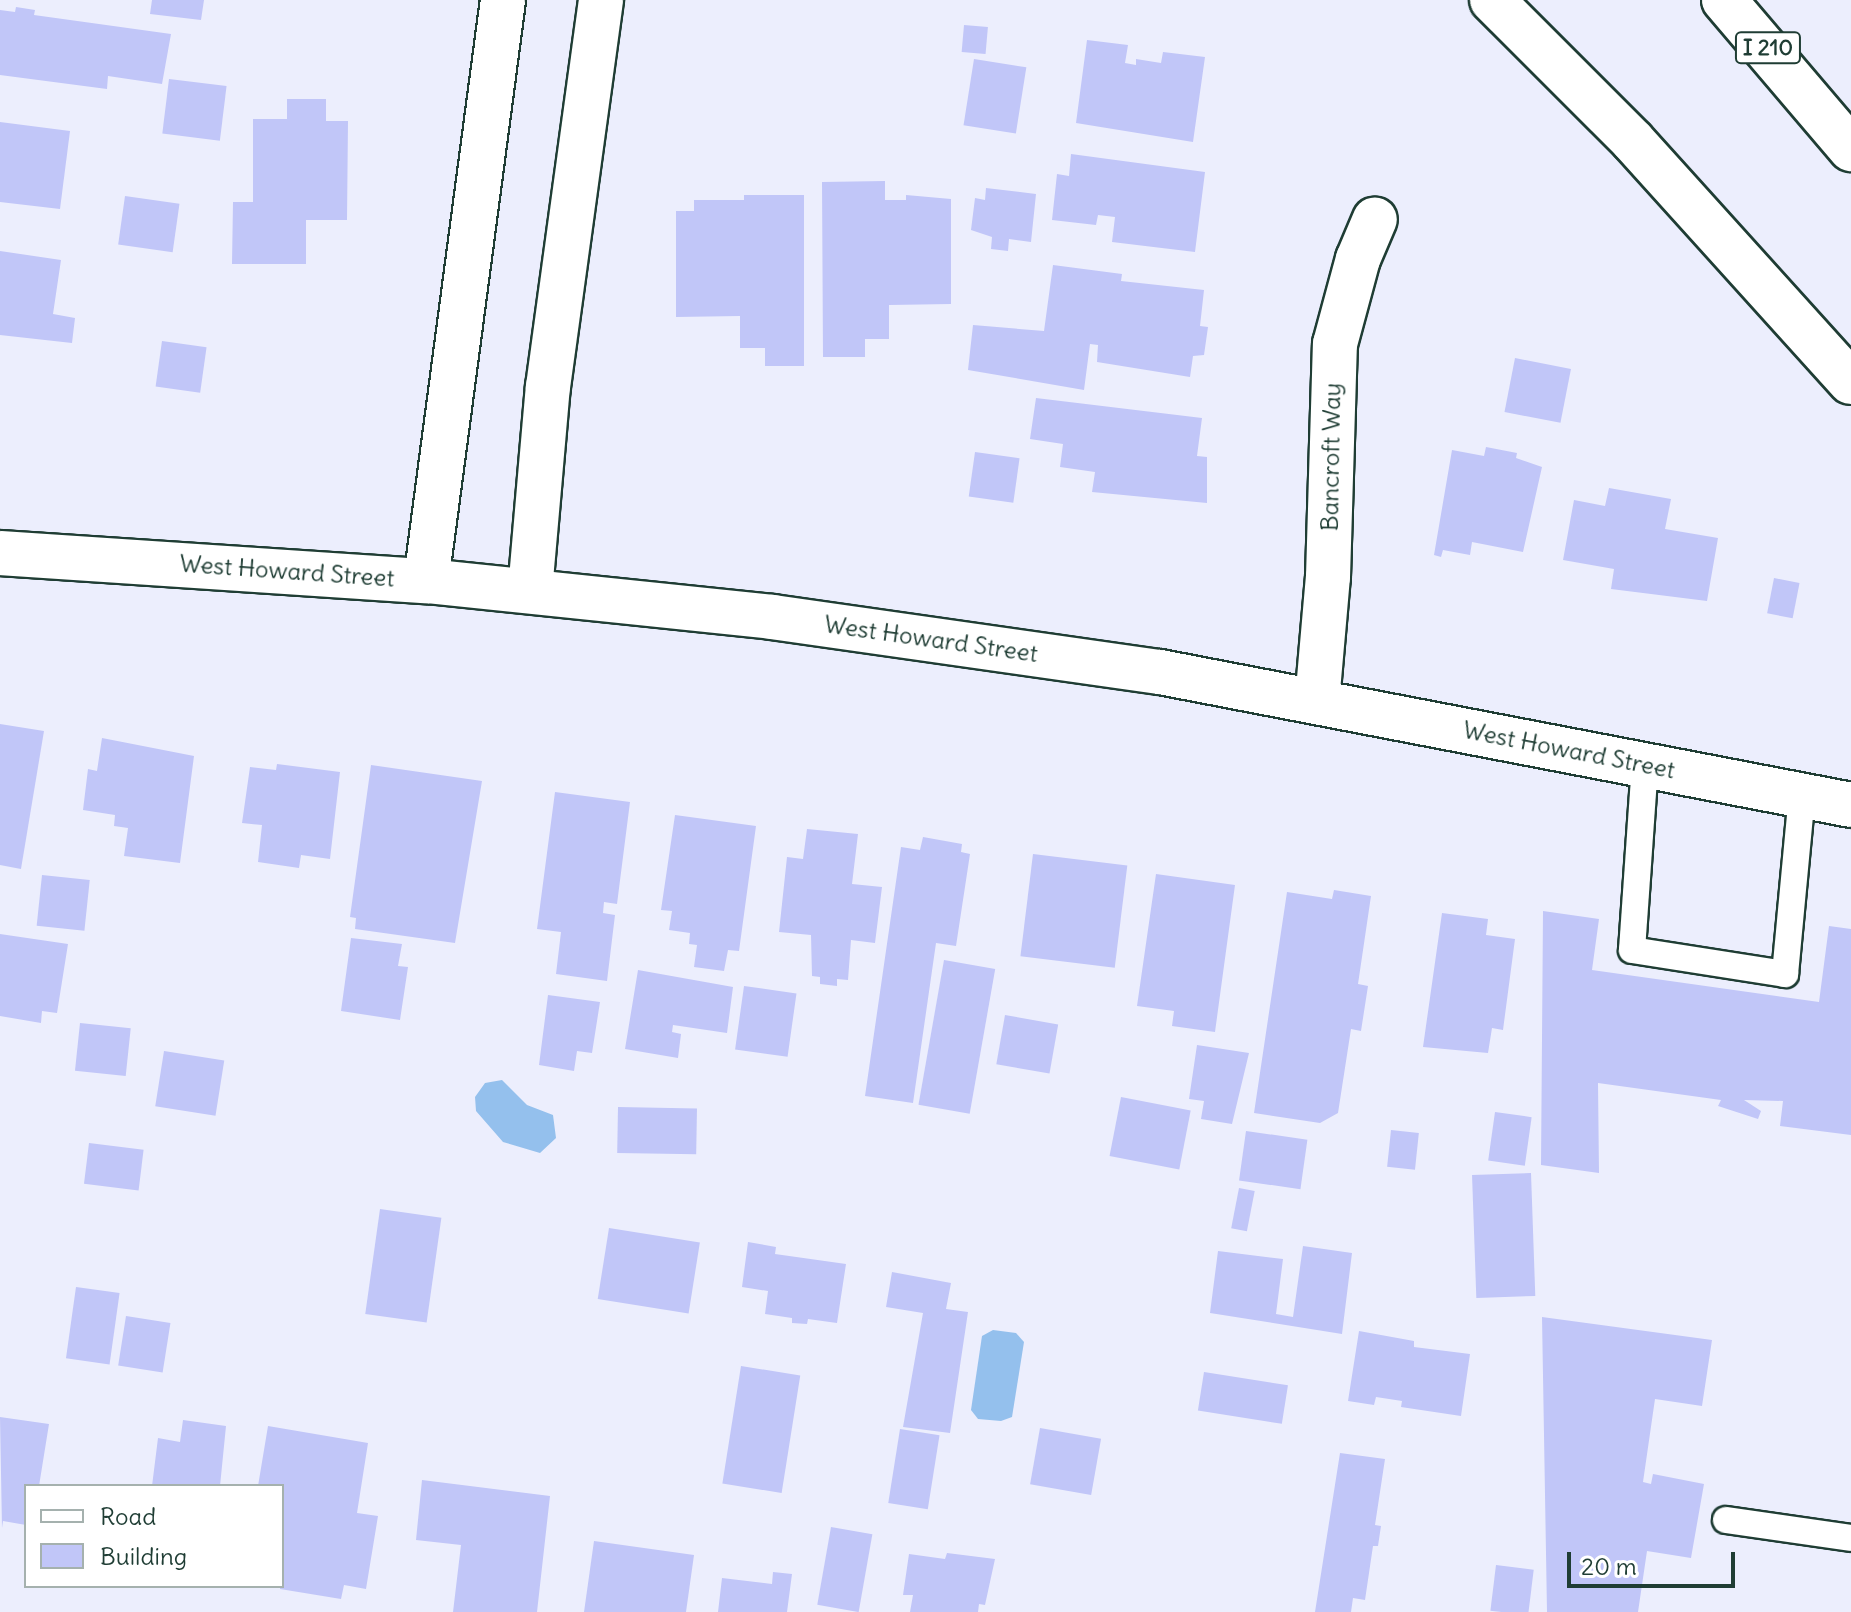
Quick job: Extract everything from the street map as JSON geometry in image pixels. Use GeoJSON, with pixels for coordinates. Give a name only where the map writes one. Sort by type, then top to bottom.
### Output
{"type":"FeatureCollection","features":[{"type":"Feature","properties":{"kind":"main road"},"geometry":{"type":"LineString","coordinates":[[426,581],[503,0]]}},
{"type":"Feature","properties":{"kind":"main road"},"geometry":{"type":"LineString","coordinates":[[530,591],[548,387],[601,0]]}},
{"type":"Feature","properties":{"kind":"main road"},"geometry":{"type":"LineString","coordinates":[[1492,0],[1632,140],[1811,334],[1851,382]]}},
{"type":"Feature","properties":{"kind":"main road","name":"I 210"},"geometry":{"type":"LineString","coordinates":[[1724,0],[1811,96],[1851,149]]}},
{"type":"Feature","properties":{"kind":"main road","name":"Bancroft Way"},"geometry":{"type":"LineString","coordinates":[[1317,702],[1328,577],[1335,344],[1358,259],[1375,219]]}},
{"type":"Feature","properties":{"kind":"main road","name":"West Howard Street"},"geometry":{"type":"LineString","coordinates":[[0,553],[426,581],[950,641],[1317,702],[1851,805]]}},
{"type":"Feature","properties":{"kind":"lane"},"geometry":{"type":"LineString","coordinates":[[1645,764],[1632,950],[1785,974],[1802,794]]}},
{"type":"Feature","properties":{"kind":"lane"},"geometry":{"type":"LineString","coordinates":[[1726,1520],[1851,1538]]}},
{"type":"Feature","properties":{"kind":"water"},"geometry":{"type":"Polygon","coordinates":[[[502,1080],[527,1105],[553,1115],[556,1138],[540,1153],[503,1142],[476,1111],[475,1097],[485,1083],[502,1080]]]}},
{"type":"Feature","properties":{"kind":"water"},"geometry":{"type":"Polygon","coordinates":[[[993,1330],[1016,1333],[1024,1342],[1012,1417],[1001,1421],[978,1419],[971,1410],[982,1336],[993,1330]]]}},
{"type":"Feature","properties":{"kind":"building"},"geometry":{"type":"Polygon","coordinates":[[[152,0],[204,0],[201,20],[150,14],[152,0]]]}},
{"type":"Feature","properties":{"kind":"building"},"geometry":{"type":"Polygon","coordinates":[[[16,7],[35,10],[34,15],[171,34],[162,84],[108,76],[107,89],[0,75],[0,10],[15,12],[16,7]]]}},
{"type":"Feature","properties":{"kind":"building"},"geometry":{"type":"Polygon","coordinates":[[[964,25],[988,27],[986,54],[962,52],[964,25]]]}},
{"type":"Feature","properties":{"kind":"building"},"geometry":{"type":"Polygon","coordinates":[[[1087,40],[1128,45],[1125,63],[1136,65],[1136,59],[1161,63],[1163,52],[1205,57],[1193,142],[1076,123],[1087,40]]]}},
{"type":"Feature","properties":{"kind":"building"},"geometry":{"type":"Polygon","coordinates":[[[974,59],[1026,67],[1016,133],[964,125],[974,59]]]}},
{"type":"Feature","properties":{"kind":"building"},"geometry":{"type":"Polygon","coordinates":[[[169,79],[227,86],[220,141],[162,134],[169,79]]]}},
{"type":"Feature","properties":{"kind":"building"},"geometry":{"type":"Polygon","coordinates":[[[287,99],[326,99],[326,121],[348,121],[347,220],[306,220],[306,264],[232,264],[233,202],[253,202],[253,119],[287,119],[287,99]]]}},
{"type":"Feature","properties":{"kind":"building"},"geometry":{"type":"Polygon","coordinates":[[[0,122],[70,131],[60,209],[0,202],[0,122]]]}},
{"type":"Feature","properties":{"kind":"building"},"geometry":{"type":"Polygon","coordinates":[[[1071,154],[1205,172],[1195,252],[1112,242],[1115,217],[1098,215],[1096,225],[1052,220],[1057,174],[1069,176],[1071,154]]]}},
{"type":"Feature","properties":{"kind":"building"},"geometry":{"type":"Polygon","coordinates":[[[885,181],[885,200],[906,200],[906,195],[951,199],[951,304],[889,305],[889,339],[865,339],[865,357],[823,357],[822,182],[885,181]]]}},
{"type":"Feature","properties":{"kind":"building"},"geometry":{"type":"Polygon","coordinates":[[[986,188],[1036,194],[1031,242],[1009,239],[1008,251],[991,249],[992,237],[971,230],[975,198],[985,200],[986,188]]]}},
{"type":"Feature","properties":{"kind":"building"},"geometry":{"type":"Polygon","coordinates":[[[744,195],[804,195],[804,366],[765,366],[765,348],[740,348],[740,316],[676,317],[676,211],[694,211],[694,200],[744,200],[744,195]]]}},
{"type":"Feature","properties":{"kind":"building"},"geometry":{"type":"Polygon","coordinates":[[[125,196],[179,204],[173,252],[118,245],[125,196]]]}},
{"type":"Feature","properties":{"kind":"building"},"geometry":{"type":"Polygon","coordinates":[[[0,251],[61,260],[53,314],[75,318],[72,343],[0,335],[0,251]]]}},
{"type":"Feature","properties":{"kind":"building"},"geometry":{"type":"Polygon","coordinates":[[[1053,265],[1122,274],[1121,281],[1204,290],[1200,326],[1208,327],[1204,355],[1193,356],[1190,377],[1097,362],[1098,345],[1090,344],[1084,390],[968,370],[973,325],[1044,331],[1053,265]]]}},
{"type":"Feature","properties":{"kind":"building"},"geometry":{"type":"Polygon","coordinates":[[[162,341],[207,347],[200,393],[156,387],[162,341]]]}},
{"type":"Feature","properties":{"kind":"building"},"geometry":{"type":"Polygon","coordinates":[[[1515,358],[1571,369],[1560,423],[1505,412],[1515,358]]]}},
{"type":"Feature","properties":{"kind":"building"},"geometry":{"type":"Polygon","coordinates":[[[1036,398],[1202,418],[1197,456],[1207,457],[1207,503],[1092,492],[1095,472],[1060,467],[1063,444],[1030,439],[1036,398]]]}},
{"type":"Feature","properties":{"kind":"building"},"geometry":{"type":"Polygon","coordinates":[[[1486,447],[1517,453],[1516,458],[1542,467],[1523,552],[1472,542],[1470,555],[1443,550],[1441,557],[1434,555],[1452,450],[1484,456],[1486,447]]]}},
{"type":"Feature","properties":{"kind":"building"},"geometry":{"type":"Polygon","coordinates":[[[975,452],[1020,458],[1013,503],[969,497],[975,452]]]}},
{"type":"Feature","properties":{"kind":"building"},"geometry":{"type":"Polygon","coordinates":[[[1609,488],[1671,499],[1665,529],[1718,538],[1707,601],[1611,589],[1614,569],[1563,560],[1574,500],[1605,506],[1609,488]]]}},
{"type":"Feature","properties":{"kind":"building"},"geometry":{"type":"Polygon","coordinates":[[[1774,578],[1800,583],[1793,618],[1767,613],[1774,578]]]}},
{"type":"Feature","properties":{"kind":"building"},"geometry":{"type":"Polygon","coordinates":[[[0,724],[44,731],[21,869],[0,865],[0,724]]]}},
{"type":"Feature","properties":{"kind":"building"},"geometry":{"type":"Polygon","coordinates":[[[102,738],[194,756],[180,863],[124,856],[128,828],[114,826],[115,815],[83,810],[88,769],[97,771],[102,738]]]}},
{"type":"Feature","properties":{"kind":"building"},"geometry":{"type":"Polygon","coordinates":[[[277,764],[340,772],[330,859],[301,855],[299,868],[258,862],[262,825],[242,823],[250,767],[276,770],[277,764]]]}},
{"type":"Feature","properties":{"kind":"building"},"geometry":{"type":"Polygon","coordinates":[[[371,765],[482,781],[455,943],[355,929],[356,918],[350,917],[371,765]]]}},
{"type":"Feature","properties":{"kind":"building"},"geometry":{"type":"Polygon","coordinates":[[[555,792],[630,802],[617,904],[604,902],[603,913],[615,915],[607,981],[556,974],[561,932],[537,929],[555,792]]]}},
{"type":"Feature","properties":{"kind":"building"},"geometry":{"type":"Polygon","coordinates":[[[675,815],[756,826],[739,951],[728,950],[724,971],[694,967],[697,945],[689,944],[690,933],[669,930],[672,911],[661,910],[675,815]]]}},
{"type":"Feature","properties":{"kind":"building"},"geometry":{"type":"Polygon","coordinates":[[[807,829],[858,834],[852,884],[882,887],[875,943],[851,940],[848,980],[837,979],[837,986],[820,984],[820,977],[812,976],[811,935],[779,932],[787,857],[803,859],[807,829]]]}},
{"type":"Feature","properties":{"kind":"building"},"geometry":{"type":"Polygon","coordinates":[[[923,837],[962,844],[961,852],[970,854],[956,946],[936,943],[913,1103],[865,1096],[901,847],[920,850],[923,837]]]}},
{"type":"Feature","properties":{"kind":"building"},"geometry":{"type":"Polygon","coordinates":[[[1033,854],[1127,866],[1115,968],[1020,956],[1033,854]]]}},
{"type":"Feature","properties":{"kind":"building"},"geometry":{"type":"Polygon","coordinates":[[[1156,874],[1235,885],[1215,1032],[1172,1026],[1174,1011],[1137,1006],[1156,874]]]}},
{"type":"Feature","properties":{"kind":"building"},"geometry":{"type":"Polygon","coordinates":[[[42,875],[90,880],[84,931],[37,926],[42,875]]]}},
{"type":"Feature","properties":{"kind":"building"},"geometry":{"type":"Polygon","coordinates":[[[1334,890],[1371,896],[1358,984],[1368,986],[1361,1031],[1351,1029],[1338,1113],[1320,1123],[1254,1113],[1287,892],[1332,899],[1334,890]]]}},
{"type":"Feature","properties":{"kind":"building"},"geometry":{"type":"Polygon","coordinates":[[[1543,911],[1599,919],[1592,970],[1819,1002],[1829,926],[1851,929],[1851,1135],[1780,1126],[1783,1101],[1744,1100],[1761,1111],[1758,1119],[1718,1106],[1721,1100],[1598,1083],[1599,1173],[1541,1165],[1543,911]]]}},
{"type":"Feature","properties":{"kind":"building"},"geometry":{"type":"Polygon","coordinates":[[[1442,913],[1488,919],[1486,935],[1515,939],[1503,1030],[1492,1028],[1488,1053],[1423,1047],[1442,913]]]}},
{"type":"Feature","properties":{"kind":"building"},"geometry":{"type":"Polygon","coordinates":[[[0,934],[68,944],[57,1013],[42,1011],[41,1023],[0,1016],[0,934]]]}},
{"type":"Feature","properties":{"kind":"building"},"geometry":{"type":"Polygon","coordinates":[[[351,938],[402,944],[398,966],[408,967],[400,1020],[341,1011],[351,938]]]}},
{"type":"Feature","properties":{"kind":"building"},"geometry":{"type":"Polygon","coordinates":[[[944,960],[995,969],[970,1114],[918,1105],[944,960]]]}},
{"type":"Feature","properties":{"kind":"building"},"geometry":{"type":"Polygon","coordinates":[[[638,970],[733,987],[727,1033],[673,1025],[672,1032],[681,1034],[678,1058],[625,1049],[638,970]]]}},
{"type":"Feature","properties":{"kind":"building"},"geometry":{"type":"Polygon","coordinates":[[[744,986],[796,993],[788,1057],[735,1049],[744,986]]]}},
{"type":"Feature","properties":{"kind":"building"},"geometry":{"type":"Polygon","coordinates":[[[548,995],[600,1002],[592,1053],[577,1051],[574,1071],[539,1065],[548,995]]]}},
{"type":"Feature","properties":{"kind":"building"},"geometry":{"type":"Polygon","coordinates":[[[1005,1015],[1058,1024],[1049,1074],[996,1064],[1005,1015]]]}},
{"type":"Feature","properties":{"kind":"building"},"geometry":{"type":"Polygon","coordinates":[[[80,1023],[131,1028],[126,1076],[75,1071],[80,1023]]]}},
{"type":"Feature","properties":{"kind":"building"},"geometry":{"type":"Polygon","coordinates":[[[1197,1045],[1249,1053],[1232,1124],[1201,1119],[1204,1101],[1189,1099],[1197,1045]]]}},
{"type":"Feature","properties":{"kind":"building"},"geometry":{"type":"Polygon","coordinates":[[[164,1051],[224,1061],[215,1116],[155,1106],[164,1051]]]}},
{"type":"Feature","properties":{"kind":"building"},"geometry":{"type":"Polygon","coordinates":[[[1121,1097],[1191,1111],[1179,1169],[1110,1156],[1121,1097]]]}},
{"type":"Feature","properties":{"kind":"building"},"geometry":{"type":"Polygon","coordinates":[[[618,1107],[697,1108],[696,1154],[617,1153],[618,1107]]]}},
{"type":"Feature","properties":{"kind":"building"},"geometry":{"type":"Polygon","coordinates":[[[1495,1112],[1532,1117],[1525,1166],[1488,1161],[1495,1112]]]}},
{"type":"Feature","properties":{"kind":"building"},"geometry":{"type":"Polygon","coordinates":[[[1391,1130],[1419,1133],[1415,1170],[1387,1167],[1391,1130]]]}},
{"type":"Feature","properties":{"kind":"building"},"geometry":{"type":"Polygon","coordinates":[[[1246,1131],[1307,1140],[1300,1189],[1239,1181],[1246,1131]]]}},
{"type":"Feature","properties":{"kind":"building"},"geometry":{"type":"Polygon","coordinates":[[[89,1143],[144,1150],[139,1190],[84,1184],[89,1143]]]}},
{"type":"Feature","properties":{"kind":"building"},"geometry":{"type":"Polygon","coordinates":[[[1531,1173],[1535,1296],[1476,1298],[1472,1175],[1531,1173]]]}},
{"type":"Feature","properties":{"kind":"building"},"geometry":{"type":"Polygon","coordinates":[[[1239,1188],[1255,1191],[1247,1231],[1231,1228],[1239,1188]]]}},
{"type":"Feature","properties":{"kind":"building"},"geometry":{"type":"Polygon","coordinates":[[[380,1209],[441,1218],[427,1323],[365,1314],[380,1209]]]}},
{"type":"Feature","properties":{"kind":"building"},"geometry":{"type":"Polygon","coordinates":[[[609,1228],[700,1242],[689,1314],[598,1299],[609,1228]]]}},
{"type":"Feature","properties":{"kind":"building"},"geometry":{"type":"Polygon","coordinates":[[[748,1242],[776,1247],[775,1254],[846,1264],[837,1323],[808,1319],[807,1324],[792,1323],[792,1318],[765,1314],[768,1291],[742,1287],[748,1242]]]}},
{"type":"Feature","properties":{"kind":"building"},"geometry":{"type":"Polygon","coordinates":[[[1303,1246],[1352,1253],[1342,1334],[1210,1313],[1218,1251],[1283,1259],[1276,1314],[1293,1317],[1303,1246]]]}},
{"type":"Feature","properties":{"kind":"building"},"geometry":{"type":"Polygon","coordinates":[[[892,1272],[951,1283],[946,1309],[968,1312],[950,1433],[903,1427],[923,1313],[886,1307],[892,1272]]]}},
{"type":"Feature","properties":{"kind":"building"},"geometry":{"type":"Polygon","coordinates":[[[76,1287],[120,1293],[110,1364],[66,1358],[76,1287]]]}},
{"type":"Feature","properties":{"kind":"building"},"geometry":{"type":"Polygon","coordinates":[[[126,1316],[170,1323],[163,1372],[118,1365],[126,1316]]]}},
{"type":"Feature","properties":{"kind":"building"},"geometry":{"type":"Polygon","coordinates":[[[1542,1317],[1712,1340],[1702,1406],[1655,1399],[1643,1482],[1651,1484],[1653,1474],[1704,1484],[1691,1558],[1647,1551],[1638,1612],[1547,1612],[1542,1317]]]}},
{"type":"Feature","properties":{"kind":"building"},"geometry":{"type":"Polygon","coordinates":[[[1359,1331],[1414,1341],[1414,1347],[1470,1354],[1461,1416],[1401,1407],[1402,1401],[1376,1397],[1374,1405],[1348,1401],[1359,1331]]]}},
{"type":"Feature","properties":{"kind":"building"},"geometry":{"type":"Polygon","coordinates":[[[741,1366],[800,1375],[782,1493],[722,1484],[741,1366]]]}},
{"type":"Feature","properties":{"kind":"building"},"geometry":{"type":"Polygon","coordinates":[[[1204,1372],[1288,1385],[1282,1424],[1198,1411],[1204,1372]]]}},
{"type":"Feature","properties":{"kind":"building"},"geometry":{"type":"Polygon","coordinates":[[[0,1417],[49,1424],[39,1484],[24,1484],[24,1525],[3,1521],[2,1528],[0,1417]]]}},
{"type":"Feature","properties":{"kind":"building"},"geometry":{"type":"Polygon","coordinates":[[[183,1420],[226,1426],[220,1484],[152,1484],[158,1438],[180,1442],[183,1420]]]}},
{"type":"Feature","properties":{"kind":"building"},"geometry":{"type":"Polygon","coordinates":[[[268,1426],[368,1443],[357,1513],[378,1516],[366,1589],[344,1585],[341,1599],[280,1589],[284,1588],[284,1484],[258,1484],[268,1426]]]}},
{"type":"Feature","properties":{"kind":"building"},"geometry":{"type":"Polygon","coordinates":[[[1040,1428],[1101,1439],[1091,1495],[1030,1484],[1040,1428]]]}},
{"type":"Feature","properties":{"kind":"building"},"geometry":{"type":"Polygon","coordinates":[[[900,1429],[940,1435],[928,1509],[888,1503],[900,1429]]]}},
{"type":"Feature","properties":{"kind":"building"},"geometry":{"type":"Polygon","coordinates":[[[1340,1453],[1385,1459],[1375,1525],[1381,1526],[1378,1546],[1373,1546],[1365,1600],[1353,1598],[1351,1612],[1315,1612],[1340,1453]]]}},
{"type":"Feature","properties":{"kind":"building"},"geometry":{"type":"Polygon","coordinates":[[[422,1480],[550,1496],[537,1612],[453,1612],[461,1545],[416,1540],[422,1480]]]}},
{"type":"Feature","properties":{"kind":"building"},"geometry":{"type":"Polygon","coordinates":[[[831,1527],[872,1534],[859,1612],[817,1605],[831,1527]]]}},
{"type":"Feature","properties":{"kind":"building"},"geometry":{"type":"Polygon","coordinates":[[[594,1541],[694,1555],[686,1612],[584,1612],[594,1541]]]}},
{"type":"Feature","properties":{"kind":"building"},"geometry":{"type":"Polygon","coordinates":[[[947,1553],[995,1559],[985,1605],[979,1604],[978,1612],[910,1612],[913,1595],[903,1595],[909,1554],[945,1559],[947,1553]]]}},
{"type":"Feature","properties":{"kind":"building"},"geometry":{"type":"Polygon","coordinates":[[[1496,1565],[1534,1570],[1529,1612],[1490,1611],[1496,1565]]]}},
{"type":"Feature","properties":{"kind":"building"},"geometry":{"type":"Polygon","coordinates":[[[773,1572],[792,1574],[787,1612],[718,1612],[722,1578],[772,1584],[773,1572]]]}}]}
